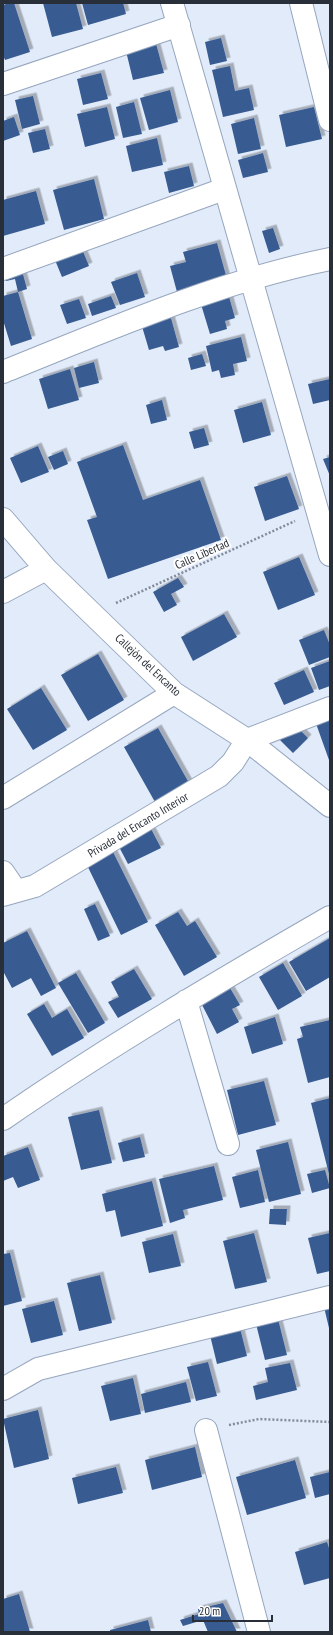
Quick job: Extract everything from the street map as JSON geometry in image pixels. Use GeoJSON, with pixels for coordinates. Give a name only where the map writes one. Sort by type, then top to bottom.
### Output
{"type":"FeatureCollection","features":[{"type":"Feature","properties":{"kind":"street"},"geometry":{"type":"LineString","coordinates":[[172,3],[330,555]]}},
{"type":"Feature","properties":{"kind":"street"},"geometry":{"type":"LineString","coordinates":[[301,3],[330,120]]}},
{"type":"Feature","properties":{"kind":"street"},"geometry":{"type":"LineString","coordinates":[[3,84],[179,25]]}},
{"type":"Feature","properties":{"kind":"street"},"geometry":{"type":"LineString","coordinates":[[3,269],[224,189]]}},
{"type":"Feature","properties":{"kind":"street"},"geometry":{"type":"LineString","coordinates":[[3,372],[158,310],[250,278],[330,259]]}},
{"type":"Feature","properties":{"kind":"street","name":"Callejón del Encanto"},"geometry":{"type":"LineString","coordinates":[[3,519],[46,569],[174,693],[247,740],[330,806]]}},
{"type":"Feature","properties":{"kind":"street"},"geometry":{"type":"LineString","coordinates":[[3,592],[46,569]]}},
{"type":"Feature","properties":{"kind":"street"},"geometry":{"type":"LineString","coordinates":[[3,798],[174,693]]}},
{"type":"Feature","properties":{"kind":"street"},"geometry":{"type":"LineString","coordinates":[[247,740],[330,708]]}},
{"type":"Feature","properties":{"kind":"street","name":"Privada del Encanto Interior"},"geometry":{"type":"LineString","coordinates":[[9,893],[35,886],[219,776],[233,762],[247,740]]}},
{"type":"Feature","properties":{"kind":"street"},"geometry":{"type":"LineString","coordinates":[[3,872],[9,893]]}},
{"type":"Feature","properties":{"kind":"street"},"geometry":{"type":"LineString","coordinates":[[3,1119],[60,1080],[186,1001],[330,917]]}},
{"type":"Feature","properties":{"kind":"street"},"geometry":{"type":"LineString","coordinates":[[186,1001],[228,1144]]}},
{"type":"Feature","properties":{"kind":"street"},"geometry":{"type":"LineString","coordinates":[[3,1389],[38,1369],[330,1297]]}},
{"type":"Feature","properties":{"kind":"street"},"geometry":{"type":"LineString","coordinates":[[206,1430],[259,1632]]}},
{"type":"Feature","properties":{"kind":"path","name":"Calle Libertad"},"geometry":{"type":"LineString","coordinates":[[93,613],[318,511]]}},
{"type":"Feature","properties":{"kind":"path"},"geometry":{"type":"LineString","coordinates":[[206,1430],[259,1419],[330,1422]]}},
{"type":"Feature","properties":{"kind":"building"},"geometry":{"type":"Polygon","coordinates":[[[14,3],[30,52],[5,60],[3,55],[3,5],[14,3]]]}},
{"type":"Feature","properties":{"kind":"building"},"geometry":{"type":"Polygon","coordinates":[[[43,3],[76,3],[83,29],[52,37],[43,3]]]}},
{"type":"Feature","properties":{"kind":"building"},"geometry":{"type":"Polygon","coordinates":[[[82,3],[123,3],[126,14],[88,25],[82,3]]]}},
{"type":"Feature","properties":{"kind":"building"},"geometry":{"type":"Polygon","coordinates":[[[221,38],[227,61],[210,65],[205,42],[221,38]]]}},
{"type":"Feature","properties":{"kind":"building"},"geometry":{"type":"Polygon","coordinates":[[[155,40],[164,73],[133,80],[125,47],[155,40]]]}},
{"type":"Feature","properties":{"kind":"building"},"geometry":{"type":"Polygon","coordinates":[[[230,66],[235,91],[249,88],[254,110],[223,117],[212,70],[230,66]]]}},
{"type":"Feature","properties":{"kind":"building"},"geometry":{"type":"Polygon","coordinates":[[[101,73],[108,99],[83,105],[77,79],[101,73]]]}},
{"type":"Feature","properties":{"kind":"building"},"geometry":{"type":"Polygon","coordinates":[[[170,90],[178,122],[149,130],[140,98],[170,90]]]}},
{"type":"Feature","properties":{"kind":"building"},"geometry":{"type":"Polygon","coordinates":[[[33,96],[40,124],[22,129],[15,100],[33,96]]]}},
{"type":"Feature","properties":{"kind":"building"},"geometry":{"type":"Polygon","coordinates":[[[134,102],[142,134],[123,138],[116,107],[134,102]]]}},
{"type":"Feature","properties":{"kind":"building"},"geometry":{"type":"Polygon","coordinates":[[[107,107],[115,139],[85,147],[77,114],[107,107]]]}},
{"type":"Feature","properties":{"kind":"building"},"geometry":{"type":"Polygon","coordinates":[[[314,107],[322,139],[286,147],[279,115],[314,107]]]}},
{"type":"Feature","properties":{"kind":"building"},"geometry":{"type":"Polygon","coordinates":[[[14,117],[20,135],[3,141],[3,121],[14,117]]]}},
{"type":"Feature","properties":{"kind":"building"},"geometry":{"type":"Polygon","coordinates":[[[254,118],[261,149],[238,154],[231,124],[254,118]]]}},
{"type":"Feature","properties":{"kind":"building"},"geometry":{"type":"Polygon","coordinates":[[[45,129],[50,149],[33,153],[28,133],[45,129]]]}},
{"type":"Feature","properties":{"kind":"building"},"geometry":{"type":"Polygon","coordinates":[[[157,138],[163,165],[132,172],[126,146],[157,138]]]}},
{"type":"Feature","properties":{"kind":"building"},"geometry":{"type":"Polygon","coordinates":[[[263,153],[268,172],[243,178],[238,160],[263,153]]]}},
{"type":"Feature","properties":{"kind":"building"},"geometry":{"type":"Polygon","coordinates":[[[189,166],[194,186],[169,193],[164,172],[189,166]]]}},
{"type":"Feature","properties":{"kind":"building"},"geometry":{"type":"Polygon","coordinates":[[[94,179],[104,219],[64,230],[53,190],[94,179]]]}},
{"type":"Feature","properties":{"kind":"building"},"geometry":{"type":"Polygon","coordinates":[[[36,191],[45,224],[3,236],[3,200],[36,191]]]}},
{"type":"Feature","properties":{"kind":"building"},"geometry":{"type":"Polygon","coordinates":[[[273,228],[280,249],[269,253],[262,231],[273,228]]]}},
{"type":"Feature","properties":{"kind":"building"},"geometry":{"type":"Polygon","coordinates":[[[217,243],[227,279],[177,292],[170,266],[186,262],[183,252],[217,243]]]}},
{"type":"Feature","properties":{"kind":"building"},"geometry":{"type":"Polygon","coordinates":[[[82,249],[89,266],[62,277],[55,260],[82,249]]]}},
{"type":"Feature","properties":{"kind":"building"},"geometry":{"type":"Polygon","coordinates":[[[21,267],[27,289],[18,292],[15,279],[6,281],[3,273],[21,267]]]}},
{"type":"Feature","properties":{"kind":"building"},"geometry":{"type":"Polygon","coordinates":[[[137,273],[145,297],[120,305],[111,282],[137,273]]]}},
{"type":"Feature","properties":{"kind":"building"},"geometry":{"type":"Polygon","coordinates":[[[18,292],[32,339],[11,346],[3,320],[3,296],[18,292]]]}},
{"type":"Feature","properties":{"kind":"building"},"geometry":{"type":"Polygon","coordinates":[[[228,293],[235,318],[225,321],[227,329],[210,334],[200,301],[228,293]]]}},
{"type":"Feature","properties":{"kind":"building"},"geometry":{"type":"Polygon","coordinates":[[[111,296],[116,308],[92,316],[88,304],[111,296]]]}},
{"type":"Feature","properties":{"kind":"building"},"geometry":{"type":"Polygon","coordinates":[[[79,299],[86,318],[67,324],[60,305],[79,299]]]}},
{"type":"Feature","properties":{"kind":"building"},"geometry":{"type":"Polygon","coordinates":[[[169,311],[179,347],[165,351],[163,346],[149,350],[141,323],[169,311]]]}},
{"type":"Feature","properties":{"kind":"building"},"geometry":{"type":"Polygon","coordinates":[[[241,337],[247,361],[233,364],[235,375],[221,378],[219,370],[212,372],[206,346],[241,337]]]}},
{"type":"Feature","properties":{"kind":"building"},"geometry":{"type":"Polygon","coordinates":[[[202,354],[206,366],[191,370],[188,358],[202,354]]]}},
{"type":"Feature","properties":{"kind":"building"},"geometry":{"type":"Polygon","coordinates":[[[94,362],[99,383],[79,388],[74,368],[94,362]]]}},
{"type":"Feature","properties":{"kind":"building"},"geometry":{"type":"Polygon","coordinates":[[[70,369],[79,400],[48,409],[39,379],[70,369]]]}},
{"type":"Feature","properties":{"kind":"building"},"geometry":{"type":"Polygon","coordinates":[[[330,379],[330,400],[313,404],[308,384],[330,379]]]}},
{"type":"Feature","properties":{"kind":"building"},"geometry":{"type":"Polygon","coordinates":[[[162,400],[167,420],[151,424],[146,405],[162,400]]]}},
{"type":"Feature","properties":{"kind":"building"},"geometry":{"type":"Polygon","coordinates":[[[262,402],[271,435],[243,443],[234,410],[262,402]]]}},
{"type":"Feature","properties":{"kind":"building"},"geometry":{"type":"Polygon","coordinates":[[[204,428],[209,445],[194,449],[189,432],[204,428]]]}},
{"type":"Feature","properties":{"kind":"building"},"geometry":{"type":"Polygon","coordinates":[[[123,445],[143,500],[200,480],[221,540],[108,579],[87,520],[97,517],[77,462],[123,445]]]}},
{"type":"Feature","properties":{"kind":"building"},"geometry":{"type":"Polygon","coordinates":[[[38,446],[49,472],[21,483],[10,458],[38,446]]]}},
{"type":"Feature","properties":{"kind":"building"},"geometry":{"type":"Polygon","coordinates":[[[63,451],[68,464],[54,470],[48,457],[63,451]]]}},
{"type":"Feature","properties":{"kind":"building"},"geometry":{"type":"Polygon","coordinates":[[[330,457],[330,476],[323,459],[330,457]]]}},
{"type":"Feature","properties":{"kind":"building"},"geometry":{"type":"Polygon","coordinates":[[[287,476],[299,509],[265,521],[254,487],[287,476]]]}},
{"type":"Feature","properties":{"kind":"building"},"geometry":{"type":"Polygon","coordinates":[[[299,557],[315,595],[278,610],[263,572],[299,557]]]}},
{"type":"Feature","properties":{"kind":"building"},"geometry":{"type":"Polygon","coordinates":[[[178,578],[184,587],[171,594],[177,605],[164,612],[153,592],[178,578]]]}},
{"type":"Feature","properties":{"kind":"building"},"geometry":{"type":"Polygon","coordinates":[[[224,614],[237,637],[193,661],[181,637],[224,614]]]}},
{"type":"Feature","properties":{"kind":"building"},"geometry":{"type":"Polygon","coordinates":[[[324,630],[330,645],[330,657],[309,665],[299,640],[324,630]]]}},
{"type":"Feature","properties":{"kind":"building"},"geometry":{"type":"Polygon","coordinates":[[[98,654],[124,700],[88,721],[61,675],[98,654]]]}},
{"type":"Feature","properties":{"kind":"building"},"geometry":{"type":"Polygon","coordinates":[[[330,661],[330,686],[319,690],[311,668],[330,661]]]}},
{"type":"Feature","properties":{"kind":"building"},"geometry":{"type":"Polygon","coordinates":[[[304,670],[314,692],[284,705],[274,683],[304,670]]]}},
{"type":"Feature","properties":{"kind":"building"},"geometry":{"type":"Polygon","coordinates":[[[41,688],[67,730],[33,750],[7,709],[41,688]]]}},
{"type":"Feature","properties":{"kind":"building"},"geometry":{"type":"Polygon","coordinates":[[[330,713],[330,759],[329,760],[314,718],[330,713]]]}},
{"type":"Feature","properties":{"kind":"building"},"geometry":{"type":"Polygon","coordinates":[[[295,725],[308,738],[293,753],[280,740],[295,725]]]}},
{"type":"Feature","properties":{"kind":"building"},"geometry":{"type":"Polygon","coordinates":[[[158,728],[189,783],[155,802],[124,747],[158,728]]]}},
{"type":"Feature","properties":{"kind":"building"},"geometry":{"type":"Polygon","coordinates":[[[150,827],[161,848],[128,864],[117,843],[150,827]]]}},
{"type":"Feature","properties":{"kind":"building"},"geometry":{"type":"Polygon","coordinates":[[[111,848],[148,922],[121,935],[85,861],[111,848]]]}},
{"type":"Feature","properties":{"kind":"building"},"geometry":{"type":"Polygon","coordinates":[[[95,904],[110,936],[98,941],[84,909],[95,904]]]}},
{"type":"Feature","properties":{"kind":"building"},"geometry":{"type":"Polygon","coordinates":[[[178,912],[187,926],[195,921],[217,957],[184,976],[155,925],[178,912]]]}},
{"type":"Feature","properties":{"kind":"building"},"geometry":{"type":"Polygon","coordinates":[[[27,931],[56,988],[41,996],[31,978],[12,988],[3,971],[3,943],[27,931]]]}},
{"type":"Feature","properties":{"kind":"building"},"geometry":{"type":"Polygon","coordinates":[[[330,938],[330,977],[306,991],[289,962],[330,938]]]}},
{"type":"Feature","properties":{"kind":"building"},"geometry":{"type":"Polygon","coordinates":[[[283,963],[302,996],[278,1010],[259,977],[283,963]]]}},
{"type":"Feature","properties":{"kind":"building"},"geometry":{"type":"Polygon","coordinates":[[[134,969],[152,999],[118,1018],[108,1002],[119,997],[111,982],[134,969]]]}},
{"type":"Feature","properties":{"kind":"building"},"geometry":{"type":"Polygon","coordinates":[[[76,973],[105,1023],[88,1033],[58,983],[76,973]]]}},
{"type":"Feature","properties":{"kind":"building"},"geometry":{"type":"Polygon","coordinates":[[[230,988],[240,1005],[232,1009],[239,1022],[217,1034],[198,997],[230,988]]]}},
{"type":"Feature","properties":{"kind":"building"},"geometry":{"type":"Polygon","coordinates":[[[44,1004],[52,1018],[67,1009],[84,1038],[52,1056],[27,1014],[44,1004]]]}},
{"type":"Feature","properties":{"kind":"building"},"geometry":{"type":"Polygon","coordinates":[[[275,1017],[283,1044],[252,1054],[244,1027],[275,1017]]]}},
{"type":"Feature","properties":{"kind":"building"},"geometry":{"type":"Polygon","coordinates":[[[330,1020],[330,1077],[308,1083],[297,1039],[303,1037],[300,1027],[330,1020]]]}},
{"type":"Feature","properties":{"kind":"building"},"geometry":{"type":"Polygon","coordinates":[[[264,1081],[276,1125],[238,1135],[227,1090],[264,1081]]]}},
{"type":"Feature","properties":{"kind":"building"},"geometry":{"type":"Polygon","coordinates":[[[330,1098],[330,1174],[329,1174],[311,1103],[330,1098]]]}},
{"type":"Feature","properties":{"kind":"building"},"geometry":{"type":"Polygon","coordinates":[[[99,1110],[112,1163],[81,1170],[68,1117],[99,1110]]]}},
{"type":"Feature","properties":{"kind":"building"},"geometry":{"type":"Polygon","coordinates":[[[140,1137],[145,1157],[123,1162],[118,1143],[140,1137]]]}},
{"type":"Feature","properties":{"kind":"building"},"geometry":{"type":"Polygon","coordinates":[[[288,1142],[301,1194],[269,1202],[256,1150],[288,1142]]]}},
{"type":"Feature","properties":{"kind":"building"},"geometry":{"type":"Polygon","coordinates":[[[28,1147],[40,1180],[18,1188],[13,1177],[3,1181],[3,1156],[28,1147]]]}},
{"type":"Feature","properties":{"kind":"building"},"geometry":{"type":"Polygon","coordinates":[[[214,1166],[223,1200],[183,1210],[185,1218],[170,1223],[159,1179],[214,1166]]]}},
{"type":"Feature","properties":{"kind":"building"},"geometry":{"type":"Polygon","coordinates":[[[258,1170],[265,1202],[240,1208],[232,1177],[258,1170]]]}},
{"type":"Feature","properties":{"kind":"building"},"geometry":{"type":"Polygon","coordinates":[[[325,1170],[330,1188],[312,1193],[307,1174],[325,1170]]]}},
{"type":"Feature","properties":{"kind":"building"},"geometry":{"type":"Polygon","coordinates":[[[152,1181],[163,1226],[121,1237],[115,1210],[106,1212],[102,1194],[152,1181]]]}},
{"type":"Feature","properties":{"kind":"building"},"geometry":{"type":"Polygon","coordinates":[[[270,1209],[287,1209],[286,1225],[269,1224],[270,1209]]]}},
{"type":"Feature","properties":{"kind":"building"},"geometry":{"type":"Polygon","coordinates":[[[254,1233],[267,1282],[235,1289],[223,1241],[254,1233]]]}},
{"type":"Feature","properties":{"kind":"building"},"geometry":{"type":"Polygon","coordinates":[[[330,1233],[330,1271],[317,1274],[308,1238],[330,1233]]]}},
{"type":"Feature","properties":{"kind":"building"},"geometry":{"type":"Polygon","coordinates":[[[173,1234],[181,1266],[149,1273],[142,1242],[173,1234]]]}},
{"type":"Feature","properties":{"kind":"building"},"geometry":{"type":"Polygon","coordinates":[[[10,1253],[22,1301],[3,1306],[3,1254],[10,1253]]]}},
{"type":"Feature","properties":{"kind":"building"},"geometry":{"type":"Polygon","coordinates":[[[100,1275],[112,1323],[79,1331],[67,1283],[100,1275]]]}},
{"type":"Feature","properties":{"kind":"building"},"geometry":{"type":"Polygon","coordinates":[[[54,1301],[63,1335],[31,1343],[22,1309],[54,1301]]]}},
{"type":"Feature","properties":{"kind":"building"},"geometry":{"type":"Polygon","coordinates":[[[330,1301],[330,1328],[329,1328],[323,1303],[330,1301]]]}},
{"type":"Feature","properties":{"kind":"building"},"geometry":{"type":"Polygon","coordinates":[[[277,1315],[287,1355],[265,1360],[255,1320],[277,1315]]]}},
{"type":"Feature","properties":{"kind":"building"},"geometry":{"type":"Polygon","coordinates":[[[239,1324],[247,1356],[217,1364],[209,1331],[239,1324]]]}},
{"type":"Feature","properties":{"kind":"building"},"geometry":{"type":"Polygon","coordinates":[[[208,1362],[217,1396],[196,1401],[187,1367],[208,1362]]]}},
{"type":"Feature","properties":{"kind":"building"},"geometry":{"type":"Polygon","coordinates":[[[290,1363],[297,1390],[256,1400],[253,1386],[268,1382],[265,1368],[290,1363]]]}},
{"type":"Feature","properties":{"kind":"building"},"geometry":{"type":"Polygon","coordinates":[[[133,1378],[141,1414],[110,1421],[101,1386],[133,1378]]]}},
{"type":"Feature","properties":{"kind":"building"},"geometry":{"type":"Polygon","coordinates":[[[186,1382],[191,1402],[145,1413],[141,1394],[186,1382]]]}},
{"type":"Feature","properties":{"kind":"building"},"geometry":{"type":"Polygon","coordinates":[[[38,1410],[49,1459],[14,1468],[3,1419],[38,1410]]]}},
{"type":"Feature","properties":{"kind":"building"},"geometry":{"type":"Polygon","coordinates":[[[195,1447],[202,1477],[152,1490],[145,1460],[195,1447]]]}},
{"type":"Feature","properties":{"kind":"building"},"geometry":{"type":"Polygon","coordinates":[[[295,1460],[306,1498],[247,1515],[236,1477],[295,1460]]]}},
{"type":"Feature","properties":{"kind":"building"},"geometry":{"type":"Polygon","coordinates":[[[116,1467],[123,1493],[78,1504],[72,1478],[116,1467]]]}},
{"type":"Feature","properties":{"kind":"building"},"geometry":{"type":"Polygon","coordinates":[[[330,1472],[330,1494],[315,1498],[310,1477],[330,1472]]]}},
{"type":"Feature","properties":{"kind":"building"},"geometry":{"type":"Polygon","coordinates":[[[327,1542],[330,1551],[330,1578],[304,1585],[295,1552],[327,1542]]]}},
{"type":"Feature","properties":{"kind":"building"},"geometry":{"type":"Polygon","coordinates":[[[19,1594],[30,1632],[3,1632],[3,1599],[19,1594]]]}},
{"type":"Feature","properties":{"kind":"building"},"geometry":{"type":"Polygon","coordinates":[[[223,1603],[237,1632],[208,1632],[203,1620],[183,1626],[180,1620],[199,1614],[198,1609],[223,1603]]]}},
{"type":"Feature","properties":{"kind":"building"},"geometry":{"type":"Polygon","coordinates":[[[148,1620],[151,1632],[110,1632],[110,1630],[148,1620]]]}}]}
